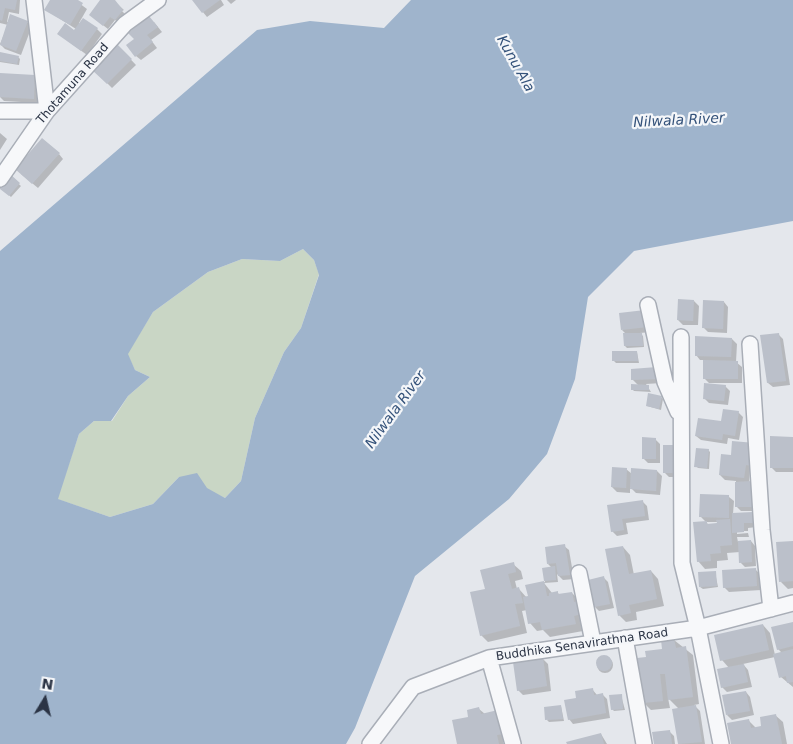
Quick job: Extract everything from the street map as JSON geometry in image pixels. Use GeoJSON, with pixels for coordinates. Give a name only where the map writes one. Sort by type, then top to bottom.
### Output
{"type":"FeatureCollection","features":[{"type":"Feature","properties":{"kind":"street"},"geometry":{"type":"LineString","coordinates":[[0,111],[47,111],[34,0]]}},
{"type":"Feature","properties":{"kind":"street","name":"Thotamuna Road"},"geometry":{"type":"LineString","coordinates":[[0,179],[47,111],[125,24],[158,0]]}},
{"type":"Feature","properties":{"kind":"street"},"geometry":{"type":"LineString","coordinates":[[648,305],[665,382],[680,418]]}},
{"type":"Feature","properties":{"kind":"street"},"geometry":{"type":"LineString","coordinates":[[681,337],[682,562],[698,628],[721,744]]}},
{"type":"Feature","properties":{"kind":"street"},"geometry":{"type":"LineString","coordinates":[[750,344],[762,530],[771,609]]}},
{"type":"Feature","properties":{"kind":"street"},"geometry":{"type":"LineString","coordinates":[[579,572],[593,642]]}},
{"type":"Feature","properties":{"kind":"street","name":"Buddhika Senavirathna Road"},"geometry":{"type":"LineString","coordinates":[[370,744],[413,687],[490,658],[698,628],[793,603]]}},
{"type":"Feature","properties":{"kind":"street"},"geometry":{"type":"LineString","coordinates":[[625,638],[644,744]]}},
{"type":"Feature","properties":{"kind":"street"},"geometry":{"type":"LineString","coordinates":[[490,658],[513,744]]}},
{"type":"Feature","properties":{"kind":"green space"},"geometry":{"type":"Polygon","coordinates":[[[303,249],[314,260],[319,274],[301,328],[284,352],[255,418],[241,481],[225,498],[179,477],[153,504],[110,517],[57,499],[79,434],[94,421],[112,421],[128,396],[150,377],[135,370],[127,354],[153,312],[208,272],[242,259],[280,261],[303,249]]]}},
{"type":"Feature","properties":{"kind":"water"},"geometry":{"type":"Polygon","coordinates":[[[411,0],[793,0],[793,221],[634,251],[588,297],[575,379],[547,454],[509,499],[415,576],[355,728],[346,744],[0,744],[0,251],[257,30],[310,21],[384,28],[411,0]],[[303,249],[280,261],[242,259],[208,272],[153,312],[128,354],[135,370],[150,377],[128,396],[111,421],[94,421],[79,434],[58,499],[110,517],[153,504],[179,477],[197,473],[207,488],[225,498],[241,481],[255,418],[284,352],[301,328],[319,275],[314,260],[303,249]]]}},
{"type":"Feature","properties":{"kind":"building"},"geometry":{"type":"Polygon","coordinates":[[[0,0],[17,0],[15,10],[5,8],[2,21],[0,20],[0,0]]]}},
{"type":"Feature","properties":{"kind":"building"},"geometry":{"type":"Polygon","coordinates":[[[50,0],[78,0],[83,3],[70,25],[44,10],[50,0]]]}},
{"type":"Feature","properties":{"kind":"building"},"geometry":{"type":"Polygon","coordinates":[[[100,0],[115,0],[123,10],[115,20],[110,17],[103,26],[89,15],[100,0]]]}},
{"type":"Feature","properties":{"kind":"building"},"geometry":{"type":"Polygon","coordinates":[[[192,0],[220,0],[202,13],[192,0]]]}},
{"type":"Feature","properties":{"kind":"building"},"geometry":{"type":"Polygon","coordinates":[[[10,14],[28,21],[16,51],[0,45],[10,14]]]}},
{"type":"Feature","properties":{"kind":"building"},"geometry":{"type":"Polygon","coordinates":[[[149,16],[158,27],[147,35],[153,42],[135,57],[126,45],[134,39],[128,33],[149,16]]]}},
{"type":"Feature","properties":{"kind":"building"},"geometry":{"type":"Polygon","coordinates":[[[83,18],[98,28],[81,51],[57,34],[65,23],[74,30],[83,18]]]}},
{"type":"Feature","properties":{"kind":"building"},"geometry":{"type":"Polygon","coordinates":[[[117,44],[132,59],[107,84],[91,69],[117,44]]]}},
{"type":"Feature","properties":{"kind":"building"},"geometry":{"type":"Polygon","coordinates":[[[0,52],[19,56],[17,64],[0,61],[0,52]]]}},
{"type":"Feature","properties":{"kind":"building"},"geometry":{"type":"Polygon","coordinates":[[[0,73],[35,75],[34,99],[0,97],[0,73]]]}},
{"type":"Feature","properties":{"kind":"building"},"geometry":{"type":"Polygon","coordinates":[[[42,138],[60,153],[32,184],[15,169],[42,138]]]}},
{"type":"Feature","properties":{"kind":"building"},"geometry":{"type":"Polygon","coordinates":[[[10,174],[20,183],[9,196],[0,189],[0,186],[10,174]]]}},
{"type":"Feature","properties":{"kind":"building"},"geometry":{"type":"Polygon","coordinates":[[[678,299],[694,300],[693,321],[677,320],[678,299]]]}},
{"type":"Feature","properties":{"kind":"building"},"geometry":{"type":"Polygon","coordinates":[[[703,300],[724,301],[723,329],[702,328],[703,300]]]}},
{"type":"Feature","properties":{"kind":"building"},"geometry":{"type":"Polygon","coordinates":[[[645,310],[647,327],[621,330],[619,313],[645,310]]]}},
{"type":"Feature","properties":{"kind":"building"},"geometry":{"type":"Polygon","coordinates":[[[623,333],[642,333],[643,346],[624,346],[623,333]]]}},
{"type":"Feature","properties":{"kind":"building"},"geometry":{"type":"Polygon","coordinates":[[[779,333],[786,381],[767,383],[760,335],[779,333]]]}},
{"type":"Feature","properties":{"kind":"building"},"geometry":{"type":"Polygon","coordinates":[[[695,336],[732,338],[731,357],[695,356],[695,336]]]}},
{"type":"Feature","properties":{"kind":"building"},"geometry":{"type":"Polygon","coordinates":[[[612,351],[637,351],[638,361],[612,361],[612,351]]]}},
{"type":"Feature","properties":{"kind":"building"},"geometry":{"type":"Polygon","coordinates":[[[703,360],[738,361],[738,379],[703,379],[703,360]]]}},
{"type":"Feature","properties":{"kind":"building"},"geometry":{"type":"Polygon","coordinates":[[[657,367],[658,379],[631,380],[631,369],[657,367]]]}},
{"type":"Feature","properties":{"kind":"building"},"geometry":{"type":"Polygon","coordinates":[[[704,383],[726,385],[724,401],[703,399],[704,383]]]}},
{"type":"Feature","properties":{"kind":"building"},"geometry":{"type":"Polygon","coordinates":[[[631,384],[649,385],[649,390],[631,390],[631,384]]]}},
{"type":"Feature","properties":{"kind":"building"},"geometry":{"type":"Polygon","coordinates":[[[648,393],[662,396],[659,409],[646,406],[648,393]]]}},
{"type":"Feature","properties":{"kind":"building"},"geometry":{"type":"Polygon","coordinates":[[[723,409],[739,411],[735,436],[723,434],[722,440],[695,436],[698,418],[721,421],[723,409]]]}},
{"type":"Feature","properties":{"kind":"building"},"geometry":{"type":"Polygon","coordinates":[[[770,436],[793,437],[793,468],[770,468],[770,436]]]}},
{"type":"Feature","properties":{"kind":"building"},"geometry":{"type":"Polygon","coordinates":[[[642,437],[656,438],[656,459],[642,459],[642,437]]]}},
{"type":"Feature","properties":{"kind":"building"},"geometry":{"type":"Polygon","coordinates":[[[732,441],[755,443],[753,466],[746,465],[744,478],[719,475],[721,454],[731,455],[732,441]]]}},
{"type":"Feature","properties":{"kind":"building"},"geometry":{"type":"Polygon","coordinates":[[[663,445],[676,445],[676,473],[663,473],[663,445]]]}},
{"type":"Feature","properties":{"kind":"building"},"geometry":{"type":"Polygon","coordinates":[[[696,448],[709,449],[707,468],[694,467],[696,448]]]}},
{"type":"Feature","properties":{"kind":"building"},"geometry":{"type":"Polygon","coordinates":[[[612,467],[627,468],[626,488],[611,487],[612,467]]]}},
{"type":"Feature","properties":{"kind":"building"},"geometry":{"type":"Polygon","coordinates":[[[631,468],[657,470],[656,491],[630,489],[631,468]]]}},
{"type":"Feature","properties":{"kind":"building"},"geometry":{"type":"Polygon","coordinates":[[[752,481],[752,507],[735,507],[735,482],[752,481]]]}},
{"type":"Feature","properties":{"kind":"building"},"geometry":{"type":"Polygon","coordinates":[[[700,494],[729,495],[729,518],[699,517],[700,494]]]}},
{"type":"Feature","properties":{"kind":"building"},"geometry":{"type":"Polygon","coordinates":[[[643,500],[645,516],[622,519],[624,530],[611,532],[607,505],[643,500]]]}},
{"type":"Feature","properties":{"kind":"building"},"geometry":{"type":"Polygon","coordinates":[[[753,512],[753,523],[744,523],[744,532],[732,533],[732,513],[753,512]]]}},
{"type":"Feature","properties":{"kind":"building"},"geometry":{"type":"Polygon","coordinates":[[[730,519],[732,545],[720,546],[721,553],[710,554],[711,561],[697,562],[693,522],[707,521],[707,524],[717,523],[716,520],[730,519]]]}},
{"type":"Feature","properties":{"kind":"building"},"geometry":{"type":"Polygon","coordinates":[[[751,540],[752,562],[739,563],[738,541],[751,540]]]}},
{"type":"Feature","properties":{"kind":"building"},"geometry":{"type":"Polygon","coordinates":[[[793,541],[793,581],[779,582],[776,542],[793,541]]]}},
{"type":"Feature","properties":{"kind":"building"},"geometry":{"type":"Polygon","coordinates":[[[565,544],[570,575],[558,576],[556,563],[547,564],[545,547],[565,544]]]}},
{"type":"Feature","properties":{"kind":"building"},"geometry":{"type":"Polygon","coordinates":[[[623,546],[629,574],[651,570],[657,599],[629,605],[631,613],[618,616],[605,549],[623,546]]]}},
{"type":"Feature","properties":{"kind":"building"},"geometry":{"type":"Polygon","coordinates":[[[514,562],[516,572],[508,574],[512,589],[519,587],[523,603],[515,604],[520,626],[480,636],[470,592],[485,589],[480,570],[514,562]]]}},
{"type":"Feature","properties":{"kind":"building"},"geometry":{"type":"Polygon","coordinates":[[[555,566],[556,580],[544,581],[542,568],[555,566]]]}},
{"type":"Feature","properties":{"kind":"building"},"geometry":{"type":"Polygon","coordinates":[[[756,568],[757,586],[723,588],[722,570],[756,568]]]}},
{"type":"Feature","properties":{"kind":"building"},"geometry":{"type":"Polygon","coordinates":[[[716,571],[717,586],[699,587],[698,572],[716,571]]]}},
{"type":"Feature","properties":{"kind":"building"},"geometry":{"type":"Polygon","coordinates":[[[604,576],[610,604],[594,607],[588,580],[604,576]]]}},
{"type":"Feature","properties":{"kind":"building"},"geometry":{"type":"Polygon","coordinates":[[[544,581],[547,596],[549,596],[549,593],[558,591],[558,594],[572,592],[574,602],[579,601],[581,614],[574,616],[576,624],[542,630],[540,622],[528,624],[523,597],[528,596],[525,585],[544,581]]]}},
{"type":"Feature","properties":{"kind":"building"},"geometry":{"type":"Polygon","coordinates":[[[793,622],[793,646],[777,650],[771,627],[793,622]]]}},
{"type":"Feature","properties":{"kind":"building"},"geometry":{"type":"Polygon","coordinates":[[[763,624],[769,650],[720,661],[714,635],[763,624]]]}},
{"type":"Feature","properties":{"kind":"building"},"geometry":{"type":"Polygon","coordinates":[[[674,639],[676,648],[686,646],[693,697],[668,700],[665,674],[660,674],[663,701],[643,703],[637,658],[646,657],[645,651],[662,649],[661,640],[674,639]]]}},
{"type":"Feature","properties":{"kind":"building"},"geometry":{"type":"Polygon","coordinates":[[[793,649],[793,682],[787,683],[786,676],[779,678],[773,654],[793,649]]]}},
{"type":"Feature","properties":{"kind":"building"},"geometry":{"type":"Polygon","coordinates":[[[604,655],[610,657],[612,663],[610,669],[604,671],[598,669],[596,663],[598,657],[604,655]]]}},
{"type":"Feature","properties":{"kind":"building"},"geometry":{"type":"Polygon","coordinates":[[[543,658],[547,686],[517,691],[513,662],[543,658]]]}},
{"type":"Feature","properties":{"kind":"building"},"geometry":{"type":"Polygon","coordinates":[[[744,664],[748,682],[721,688],[717,669],[744,664]]]}},
{"type":"Feature","properties":{"kind":"building"},"geometry":{"type":"Polygon","coordinates":[[[593,688],[594,695],[603,693],[606,713],[568,720],[564,700],[576,698],[575,691],[593,688]]]}},
{"type":"Feature","properties":{"kind":"building"},"geometry":{"type":"Polygon","coordinates":[[[746,691],[750,711],[726,715],[722,695],[746,691]]]}},
{"type":"Feature","properties":{"kind":"building"},"geometry":{"type":"Polygon","coordinates":[[[622,694],[623,709],[611,710],[609,695],[622,694]]]}},
{"type":"Feature","properties":{"kind":"building"},"geometry":{"type":"Polygon","coordinates":[[[561,705],[563,719],[545,720],[544,707],[561,705]]]}},
{"type":"Feature","properties":{"kind":"building"},"geometry":{"type":"Polygon","coordinates":[[[696,705],[702,742],[678,744],[672,709],[696,705]]]}},
{"type":"Feature","properties":{"kind":"building"},"geometry":{"type":"Polygon","coordinates":[[[479,707],[481,714],[498,710],[503,734],[497,735],[499,744],[457,744],[452,720],[468,717],[467,710],[479,707]]]}},
{"type":"Feature","properties":{"kind":"building"},"geometry":{"type":"Polygon","coordinates":[[[776,714],[782,744],[731,744],[727,723],[749,719],[751,728],[761,726],[760,717],[776,714]]]}},
{"type":"Feature","properties":{"kind":"building"},"geometry":{"type":"Polygon","coordinates":[[[670,730],[672,744],[654,744],[652,732],[670,730]]]}},
{"type":"Feature","properties":{"kind":"building"},"geometry":{"type":"Polygon","coordinates":[[[601,733],[604,744],[567,744],[566,742],[601,733]]]}},
{"type":"Feature","properties":{"kind":"water label","name":"Kunu Ala"},"geometry":{"type":"Point","coordinates":[515,64]}},
{"type":"Feature","properties":{"kind":"water label","name":"Nilwala River"},"geometry":{"type":"Point","coordinates":[679,121]}},
{"type":"Feature","properties":{"kind":"water label","name":"Nilwala River"},"geometry":{"type":"Point","coordinates":[396,410]}}]}
